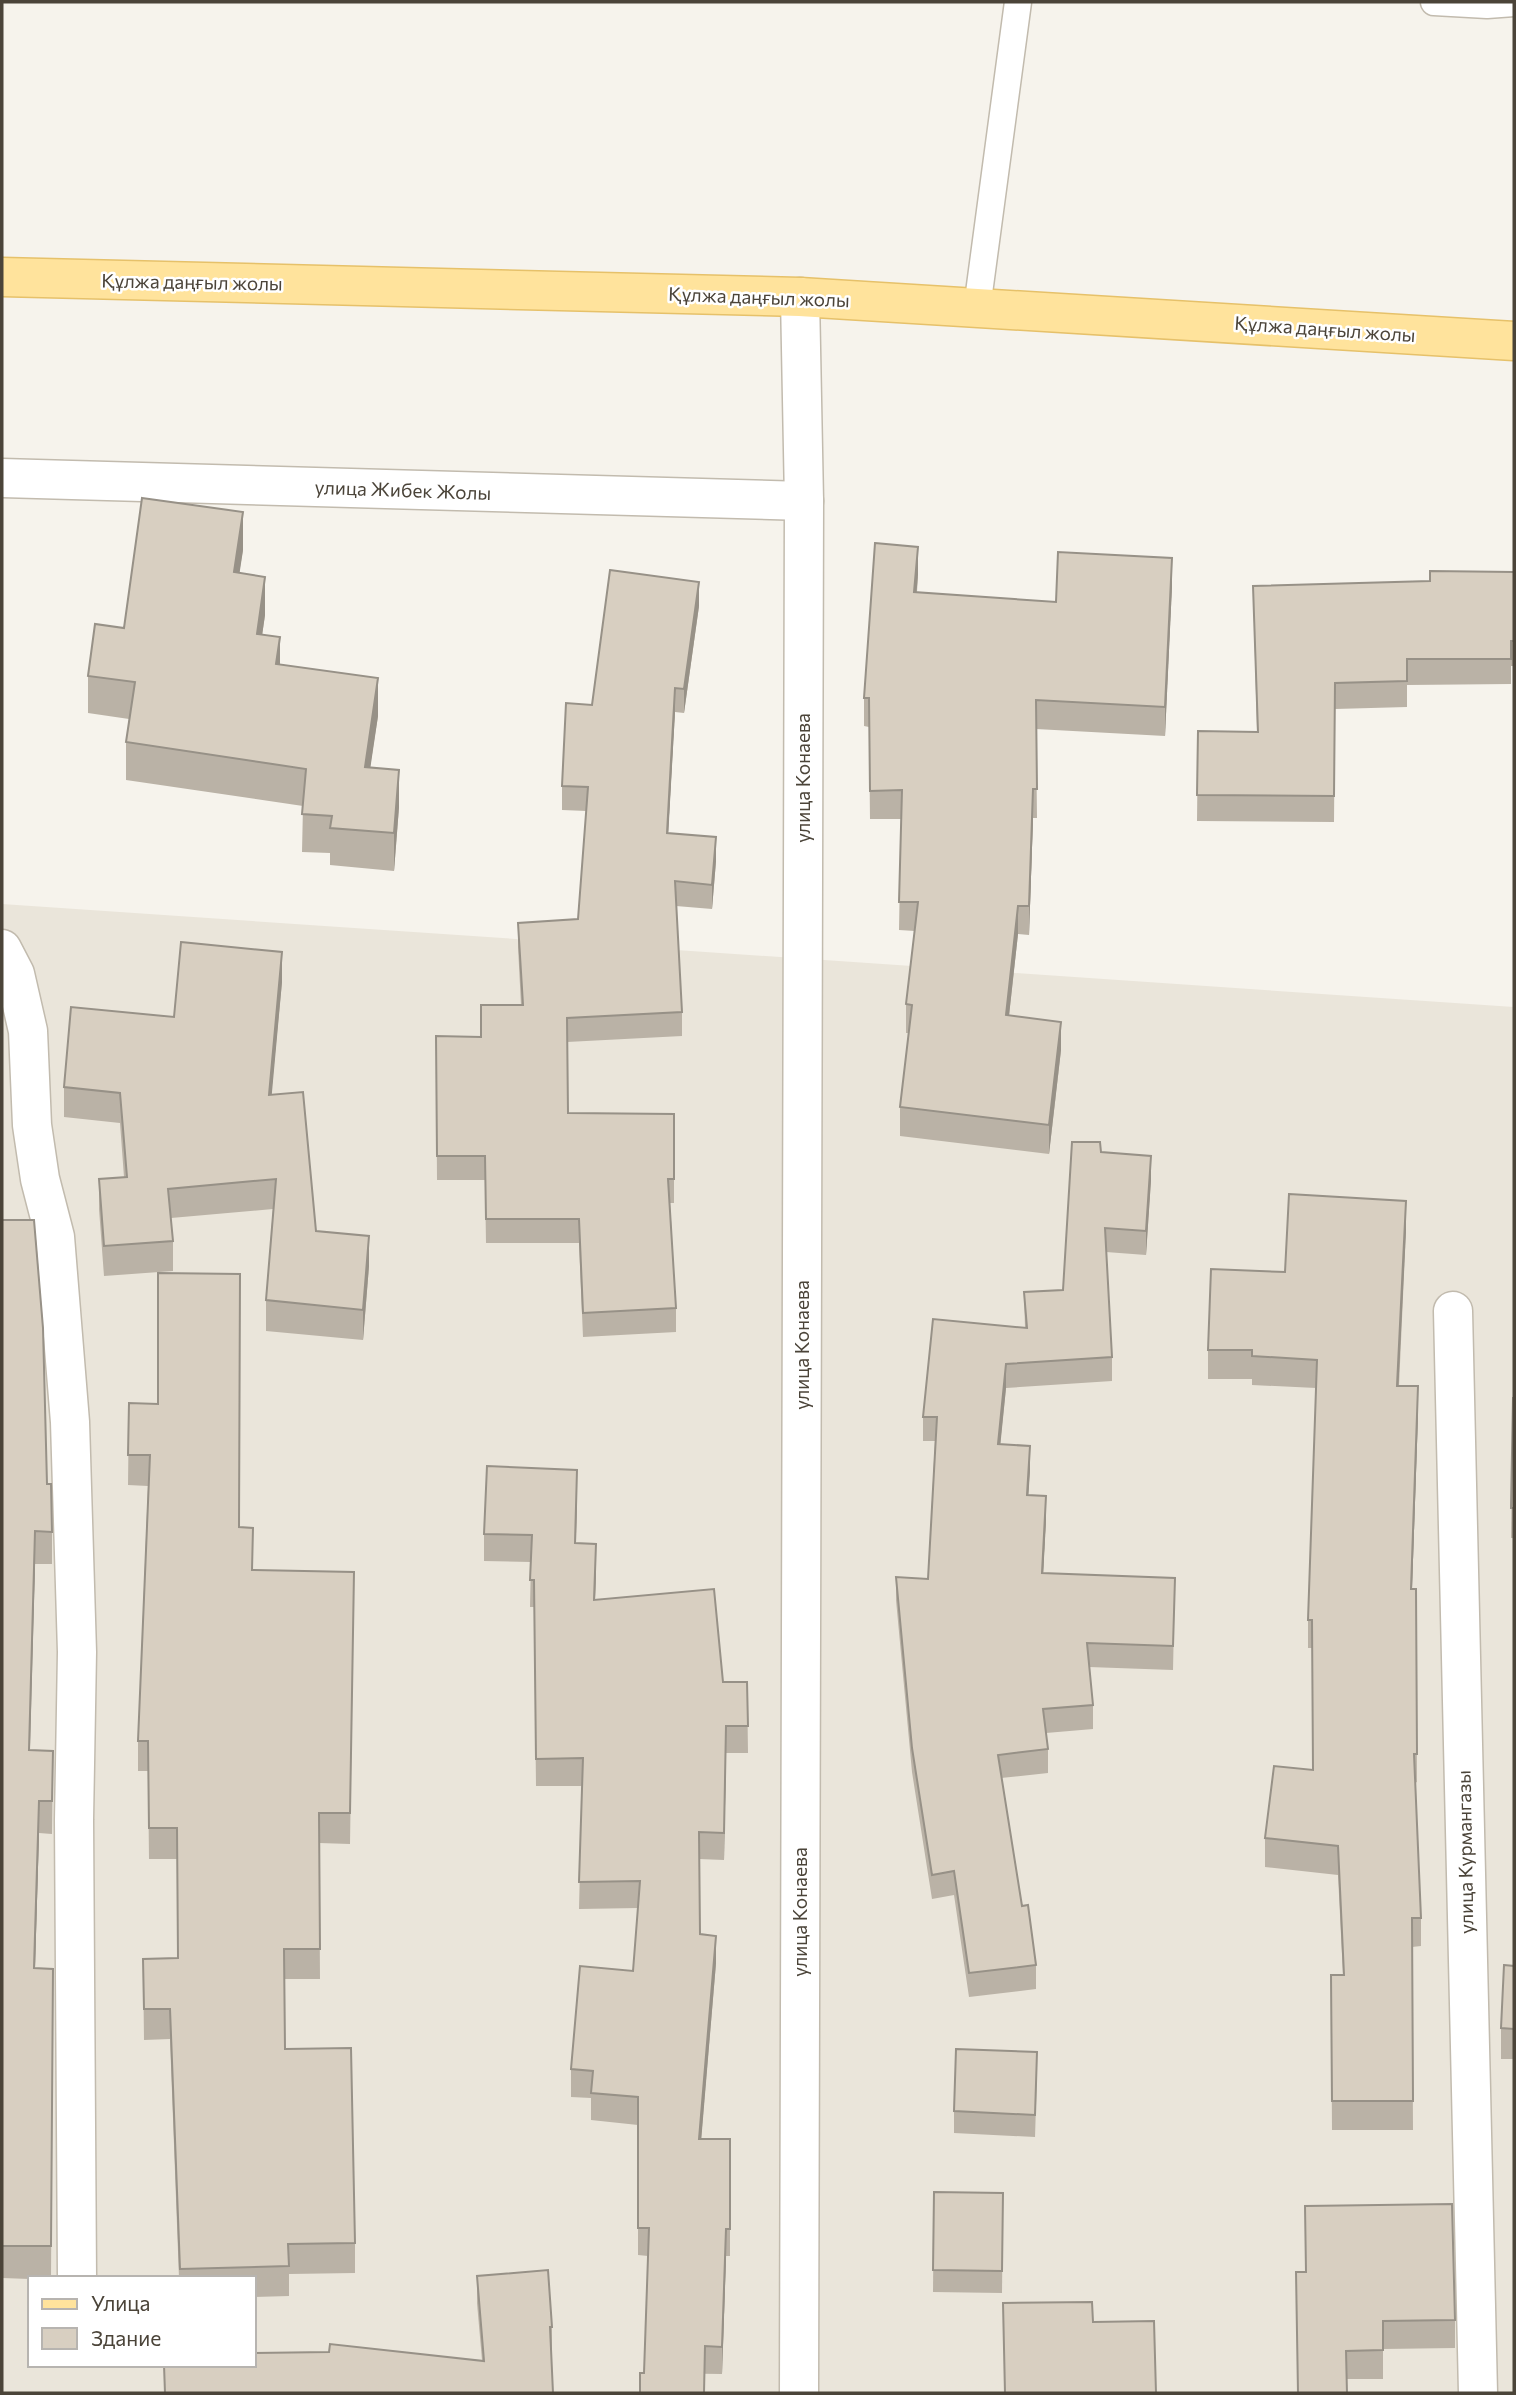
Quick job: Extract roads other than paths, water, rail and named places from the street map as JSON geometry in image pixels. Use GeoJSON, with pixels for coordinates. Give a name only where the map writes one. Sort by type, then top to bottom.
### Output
{"type":"FeatureCollection","features":[{"type":"Feature","properties":{"kind":"main road","name":"Құлжа даңғыл жолы"},"geometry":{"type":"LineString","coordinates":[[2,277],[800,297],[1514,341]]}},
{"type":"Feature","properties":{"kind":"street","name":"улица Конаева"},"geometry":{"type":"LineString","coordinates":[[799,2393],[804,501],[800,297]]}},
{"type":"Feature","properties":{"kind":"street","name":"улица Жибек Жолы"},"geometry":{"type":"LineString","coordinates":[[2,478],[804,501]]}},
{"type":"Feature","properties":{"kind":"street"},"geometry":{"type":"LineString","coordinates":[[2,949],[15,974],[28,1031],[32,1125],[40,1179],[55,1237],[70,1422],[77,1652],[74,1820],[77,2276]]}},
{"type":"Feature","properties":{"kind":"street","name":"улица Курмангазы"},"geometry":{"type":"LineString","coordinates":[[1452,1311],[1478,2393]]}},
{"type":"Feature","properties":{"kind":"lane"},"geometry":{"type":"LineString","coordinates":[[976,308],[1018,2]]}},
{"type":"Feature","properties":{"kind":"lane"},"geometry":{"type":"LineString","coordinates":[[1434,2],[1487,5],[1514,3]]}}]}
